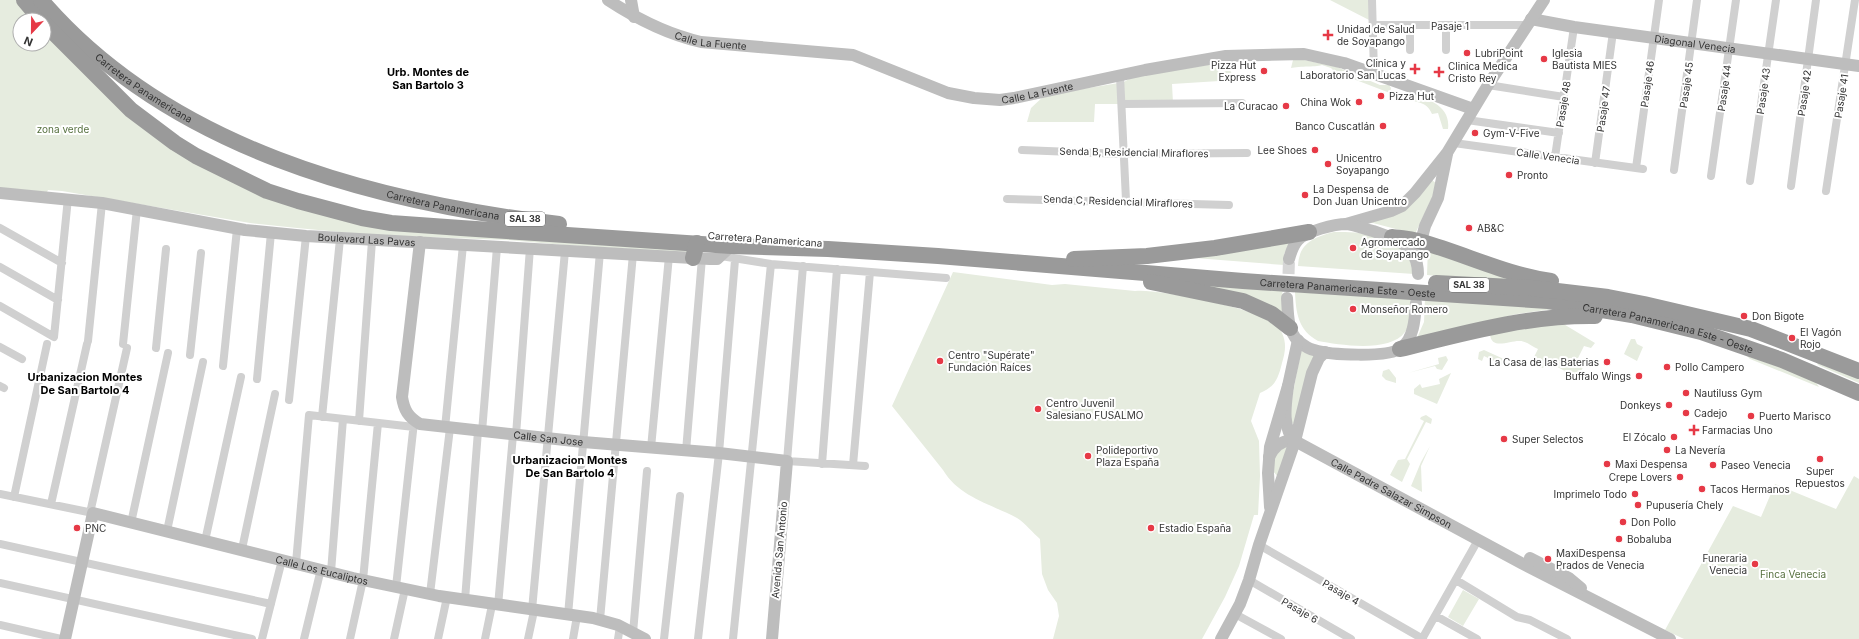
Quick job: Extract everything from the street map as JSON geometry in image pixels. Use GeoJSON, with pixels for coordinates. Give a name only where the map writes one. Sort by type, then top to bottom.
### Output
{"type":"FeatureCollection","features":[{"type":"Feature","properties":{"kind":"highway"},"geometry":{"type":"LineString","coordinates":[[24,0],[34,12]]}},
{"type":"Feature","properties":{"kind":"highway","name":"Carretera Panamericana"},"geometry":{"type":"LineString","coordinates":[[41,0],[70,31],[99,57],[147,93],[189,120],[229,139],[282,160],[392,195],[459,210],[576,226],[1068,260]]}},
{"type":"Feature","properties":{"kind":"highway","name":"Carretera Panamericana"},"geometry":{"type":"LineString","coordinates":[[52,31],[131,110],[175,143],[217,168],[241,180],[298,201],[362,218],[391,223],[697,253],[729,254],[828,249],[1037,265]]}},
{"type":"Feature","properties":{"kind":"highway"},"geometry":{"type":"LineString","coordinates":[[1068,260],[1147,256],[1215,248],[1309,232]]}},
{"type":"Feature","properties":{"kind":"highway"},"geometry":{"type":"LineString","coordinates":[[1392,237],[1420,241],[1538,279],[1582,285],[1659,301],[1725,318],[1750,329]]}},
{"type":"Feature","properties":{"kind":"highway","name":"Carretera Panamericana Este - Oeste"},"geometry":{"type":"LineString","coordinates":[[1068,260],[1548,290],[1608,297],[1750,329],[1859,371]]}},
{"type":"Feature","properties":{"kind":"highway"},"geometry":{"type":"LineString","coordinates":[[1037,265],[1135,279],[1243,301],[1272,314],[1294,334]]}},
{"type":"Feature","properties":{"kind":"highway","name":"Carretera Panamericana Este - Oeste"},"geometry":{"type":"LineString","coordinates":[[1037,265],[1243,281],[1548,301],[1595,308],[1666,323],[1746,347],[1859,393]]}},
{"type":"Feature","properties":{"kind":"highway"},"geometry":{"type":"LineString","coordinates":[[1400,349],[1498,325],[1548,318],[1602,317],[1666,323]]}},
{"type":"Feature","properties":{"kind":"street","name":"Calle La Fuente"},"geometry":{"type":"LineString","coordinates":[[608,0],[634,16],[668,32],[701,42],[853,54],[948,93],[974,98],[1000,100],[1014,98],[1214,58],[1267,54],[1316,56],[1374,73],[1473,109]]}},
{"type":"Feature","properties":{"kind":"street"},"geometry":{"type":"LineString","coordinates":[[631,0],[634,16]]}},
{"type":"Feature","properties":{"kind":"street"},"geometry":{"type":"LineString","coordinates":[[1372,0],[1374,73]]}},
{"type":"Feature","properties":{"kind":"street"},"geometry":{"type":"LineString","coordinates":[[1289,259],[1293,246],[1298,240],[1309,232],[1346,224],[1391,211],[1402,206],[1454,143],[1488,85],[1544,0]]}},
{"type":"Feature","properties":{"kind":"street","name":"Pasaje 46"},"geometry":{"type":"LineString","coordinates":[[1639,168],[1659,0]]}},
{"type":"Feature","properties":{"kind":"street","name":"Pasaje 45"},"geometry":{"type":"LineString","coordinates":[[1674,170],[1697,0]]}},
{"type":"Feature","properties":{"kind":"street","name":"Pasaje 44"},"geometry":{"type":"LineString","coordinates":[[1711,176],[1736,0]]}},
{"type":"Feature","properties":{"kind":"street","name":"Pasaje 43"},"geometry":{"type":"LineString","coordinates":[[1750,181],[1776,0]]}},
{"type":"Feature","properties":{"kind":"street","name":"Pasaje 42"},"geometry":{"type":"LineString","coordinates":[[1791,186],[1816,0]]}},
{"type":"Feature","properties":{"kind":"street","name":"Pasaje 41"},"geometry":{"type":"LineString","coordinates":[[1826,191],[1855,0]]}},
{"type":"Feature","properties":{"kind":"street","name":"Pasaje 1"},"geometry":{"type":"LineString","coordinates":[[1373,25],[1446,26],[1529,22]]}},
{"type":"Feature","properties":{"kind":"street","name":"Diagonal Venecia"},"geometry":{"type":"LineString","coordinates":[[1529,22],[1859,66]]}},
{"type":"Feature","properties":{"kind":"street"},"geometry":{"type":"LineString","coordinates":[[1410,26],[1410,50]]}},
{"type":"Feature","properties":{"kind":"street"},"geometry":{"type":"LineString","coordinates":[[1446,26],[1446,50]]}},
{"type":"Feature","properties":{"kind":"street","name":"Pasaje 48"},"geometry":{"type":"LineString","coordinates":[[1555,157],[1574,27]]}},
{"type":"Feature","properties":{"kind":"street","name":"Pasaje 47"},"geometry":{"type":"LineString","coordinates":[[1595,163],[1613,32]]}},
{"type":"Feature","properties":{"kind":"street"},"geometry":{"type":"LineString","coordinates":[[1120,76],[1126,200]]}},
{"type":"Feature","properties":{"kind":"street"},"geometry":{"type":"LineString","coordinates":[[1488,85],[1564,97]]}},
{"type":"Feature","properties":{"kind":"street"},"geometry":{"type":"LineString","coordinates":[[1122,104],[1242,103]]}},
{"type":"Feature","properties":{"kind":"street"},"geometry":{"type":"LineString","coordinates":[[1467,120],[1559,133]]}},
{"type":"Feature","properties":{"kind":"street","name":"Calle Venecia"},"geometry":{"type":"LineString","coordinates":[[1454,143],[1639,168]]}},
{"type":"Feature","properties":{"kind":"street","name":"Senda B, Residencial Miraflores"},"geometry":{"type":"LineString","coordinates":[[1022,150],[1123,154],[1247,153]]}},
{"type":"Feature","properties":{"kind":"street"},"geometry":{"type":"LineString","coordinates":[[1346,224],[1392,237],[1407,246],[1414,257],[1418,270],[1420,241],[1438,198],[1447,153]]}},
{"type":"Feature","properties":{"kind":"street","name":"Boulevard Las Pavas"},"geometry":{"type":"LineString","coordinates":[[0,193],[68,198],[137,209],[237,229],[340,239],[668,256],[697,253]]}},
{"type":"Feature","properties":{"kind":"street"},"geometry":{"type":"LineString","coordinates":[[0,306],[54,337],[68,198]]}},
{"type":"Feature","properties":{"kind":"street","name":"Senda C, Residencial Miraflores"},"geometry":{"type":"LineString","coordinates":[[1007,199],[1126,200],[1229,204]]}},
{"type":"Feature","properties":{"kind":"street"},"geometry":{"type":"LineString","coordinates":[[51,504],[88,343],[102,203]]}},
{"type":"Feature","properties":{"kind":"street"},"geometry":{"type":"LineString","coordinates":[[65,639],[82,562],[125,346],[137,209]]}},
{"type":"Feature","properties":{"kind":"street"},"geometry":{"type":"LineString","coordinates":[[0,228],[62,263]]}},
{"type":"Feature","properties":{"kind":"street"},"geometry":{"type":"LineString","coordinates":[[223,366],[237,229]]}},
{"type":"Feature","properties":{"kind":"street"},"geometry":{"type":"LineString","coordinates":[[257,379],[271,233]]}},
{"type":"Feature","properties":{"kind":"street"},"geometry":{"type":"LineString","coordinates":[[289,400],[306,236]]}},
{"type":"Feature","properties":{"kind":"street"},"geometry":{"type":"LineString","coordinates":[[322,417],[340,239]]}},
{"type":"Feature","properties":{"kind":"street"},"geometry":{"type":"LineString","coordinates":[[359,421],[372,241]]}},
{"type":"Feature","properties":{"kind":"street"},"geometry":{"type":"LineString","coordinates":[[394,639],[401,588],[414,424],[404,407],[402,397],[420,242]]}},
{"type":"Feature","properties":{"kind":"street"},"geometry":{"type":"LineString","coordinates":[[430,594],[448,428],[463,245]]}},
{"type":"Feature","properties":{"kind":"street"},"geometry":{"type":"LineString","coordinates":[[465,600],[497,247]]}},
{"type":"Feature","properties":{"kind":"street"},"geometry":{"type":"LineString","coordinates":[[485,639],[495,605],[514,435],[530,248]]}},
{"type":"Feature","properties":{"kind":"street"},"geometry":{"type":"LineString","coordinates":[[156,348],[166,249]]}},
{"type":"Feature","properties":{"kind":"street"},"geometry":{"type":"LineString","coordinates":[[528,639],[533,610],[547,438],[565,250]]}},
{"type":"Feature","properties":{"kind":"street"},"geometry":{"type":"LineString","coordinates":[[573,639],[583,442],[600,252]]}},
{"type":"Feature","properties":{"kind":"street"},"geometry":{"type":"LineString","coordinates":[[190,355],[201,253]]}},
{"type":"Feature","properties":{"kind":"street"},"geometry":{"type":"LineString","coordinates":[[686,451],[697,253]]}},
{"type":"Feature","properties":{"kind":"street"},"geometry":{"type":"LineString","coordinates":[[600,620],[633,254]]}},
{"type":"Feature","properties":{"kind":"street"},"geometry":{"type":"LineString","coordinates":[[698,639],[719,453],[729,254],[771,264],[946,278]]}},
{"type":"Feature","properties":{"kind":"street"},"geometry":{"type":"LineString","coordinates":[[651,448],[668,256]]}},
{"type":"Feature","properties":{"kind":"street"},"geometry":{"type":"LineString","coordinates":[[733,639],[771,264]]}},
{"type":"Feature","properties":{"kind":"street"},"geometry":{"type":"LineString","coordinates":[[787,461],[804,266]]}},
{"type":"Feature","properties":{"kind":"street"},"geometry":{"type":"LineString","coordinates":[[0,267],[58,300]]}},
{"type":"Feature","properties":{"kind":"street"},"geometry":{"type":"LineString","coordinates":[[822,464],[837,269]]}},
{"type":"Feature","properties":{"kind":"street"},"geometry":{"type":"LineString","coordinates":[[853,465],[870,272]]}},
{"type":"Feature","properties":{"kind":"street"},"geometry":{"type":"LineString","coordinates":[[1287,298],[1294,334],[1285,409],[1286,425],[1290,437],[1294,441]]}},
{"type":"Feature","properties":{"kind":"street"},"geometry":{"type":"LineString","coordinates":[[1294,334],[1307,348],[1326,352],[1376,354],[1400,349],[1407,341],[1414,324],[1416,303]]}},
{"type":"Feature","properties":{"kind":"street"},"geometry":{"type":"LineString","coordinates":[[14,497],[47,344]]}},
{"type":"Feature","properties":{"kind":"street"},"geometry":{"type":"LineString","coordinates":[[0,347],[22,359]]}},
{"type":"Feature","properties":{"kind":"street"},"geometry":{"type":"LineString","coordinates":[[1221,639],[1235,614],[1249,580],[1258,545],[1294,441],[1312,373],[1320,358],[1326,352]]}},
{"type":"Feature","properties":{"kind":"street"},"geometry":{"type":"LineString","coordinates":[[131,522],[168,353]]}},
{"type":"Feature","properties":{"kind":"street"},"geometry":{"type":"LineString","coordinates":[[167,531],[203,362]]}},
{"type":"Feature","properties":{"kind":"street"},"geometry":{"type":"LineString","coordinates":[[205,540],[241,377]]}},
{"type":"Feature","properties":{"kind":"street"},"geometry":{"type":"LineString","coordinates":[[1270,514],[1268,458],[1272,436],[1288,386]]}},
{"type":"Feature","properties":{"kind":"street"},"geometry":{"type":"LineString","coordinates":[[242,549],[276,394]]}},
{"type":"Feature","properties":{"kind":"street"},"geometry":{"type":"LineString","coordinates":[[296,563],[308,415],[378,423],[414,424]]}},
{"type":"Feature","properties":{"kind":"street"},"geometry":{"type":"LineString","coordinates":[[304,639],[326,571],[343,419]]}},
{"type":"Feature","properties":{"kind":"street"},"geometry":{"type":"LineString","coordinates":[[350,639],[364,580],[378,423]]}},
{"type":"Feature","properties":{"kind":"street","name":"Calle San Jose"},"geometry":{"type":"LineString","coordinates":[[414,424],[583,442],[719,453],[787,461],[865,466]]}},
{"type":"Feature","properties":{"kind":"street"},"geometry":{"type":"LineString","coordinates":[[1268,458],[1275,447],[1288,440],[1294,441]]}},
{"type":"Feature","properties":{"kind":"street","name":"Calle Padre Salazar Simpson"},"geometry":{"type":"LineString","coordinates":[[1294,441],[1523,564],[1670,639]]}},
{"type":"Feature","properties":{"kind":"street","name":"Avenida San Antonio"},"geometry":{"type":"LineString","coordinates":[[772,639],[787,461]]}},
{"type":"Feature","properties":{"kind":"street"},"geometry":{"type":"LineString","coordinates":[[633,633],[647,471]]}},
{"type":"Feature","properties":{"kind":"street","name":"Calle Los Eucaliptos"},"geometry":{"type":"LineString","coordinates":[[0,494],[131,522],[326,571],[401,588],[495,605],[600,620],[620,626],[645,639]]}},
{"type":"Feature","properties":{"kind":"street"},"geometry":{"type":"LineString","coordinates":[[664,639],[680,496]]}},
{"type":"Feature","properties":{"kind":"street"},"geometry":{"type":"LineString","coordinates":[[1423,639],[1456,580],[1483,542]]}},
{"type":"Feature","properties":{"kind":"street","name":"Calle Padre Salazar Simpson"},"geometry":{"type":"LineString","coordinates":[[1483,542],[1503,545],[1569,578],[1594,600]]}},
{"type":"Feature","properties":{"kind":"street"},"geometry":{"type":"LineString","coordinates":[[0,544],[271,604]]}},
{"type":"Feature","properties":{"kind":"street","name":"Pasaje 4"},"geometry":{"type":"LineString","coordinates":[[1258,545],[1423,639]]}},
{"type":"Feature","properties":{"kind":"street"},"geometry":{"type":"LineString","coordinates":[[262,639],[282,560]]}},
{"type":"Feature","properties":{"kind":"street"},"geometry":{"type":"LineString","coordinates":[[1523,564],[1537,567],[1562,580],[1569,578]]}},
{"type":"Feature","properties":{"kind":"street","name":"Pasaje 6"},"geometry":{"type":"LineString","coordinates":[[1249,580],[1351,639]]}},
{"type":"Feature","properties":{"kind":"street"},"geometry":{"type":"LineString","coordinates":[[1456,580],[1517,617],[1530,620],[1567,639]]}},
{"type":"Feature","properties":{"kind":"street"},"geometry":{"type":"LineString","coordinates":[[0,583],[252,639]]}},
{"type":"Feature","properties":{"kind":"street"},"geometry":{"type":"LineString","coordinates":[[438,639],[447,597]]}},
{"type":"Feature","properties":{"kind":"street"},"geometry":{"type":"LineString","coordinates":[[1235,614],[1281,639]]}},
{"type":"Feature","properties":{"kind":"street"},"geometry":{"type":"LineString","coordinates":[[1436,616],[1477,639]]}},
{"type":"Feature","properties":{"kind":"street"},"geometry":{"type":"LineString","coordinates":[[0,625],[61,639]]}},
{"type":"Feature","properties":{"kind":"street"},"geometry":{"type":"LineString","coordinates":[[618,639],[620,626]]}},
{"type":"Feature","properties":{"kind":"green space","name":"zona verde"},"geometry":{"type":"Polygon","coordinates":[[[0,0],[24,0],[35,12],[12,12],[12,52],[52,52],[52,29],[177,145],[330,210],[697,243],[695,253],[507,240],[372,235],[250,223],[62,191],[48,190],[47,192],[0,188],[0,0]]]}},
{"type":"Feature","properties":{"kind":"green space"},"geometry":{"type":"Polygon","coordinates":[[[1330,0],[1372,0],[1373,22],[1330,0]]]}},
{"type":"Feature","properties":{"kind":"green space"},"geometry":{"type":"Polygon","coordinates":[[[1293,60],[1304,60],[1337,67],[1380,85],[1389,85],[1391,88],[1390,93],[1335,72],[1331,68],[1322,65],[1291,68],[1293,60]]]}},
{"type":"Feature","properties":{"kind":"green space"},"geometry":{"type":"Polygon","coordinates":[[[1226,62],[1235,80],[1172,84],[1173,103],[1124,103],[1124,82],[1132,77],[1226,62]]]}},
{"type":"Feature","properties":{"kind":"green space"},"geometry":{"type":"Polygon","coordinates":[[[1119,83],[1120,104],[1095,104],[1094,122],[1027,122],[1031,108],[1045,95],[1119,83]]]}},
{"type":"Feature","properties":{"kind":"green space"},"geometry":{"type":"Polygon","coordinates":[[[1409,92],[1430,100],[1442,109],[1446,114],[1448,129],[1443,129],[1438,113],[1432,114],[1424,104],[1403,99],[1403,96],[1409,92]]]}},
{"type":"Feature","properties":{"kind":"green space"},"geometry":{"type":"Polygon","coordinates":[[[1432,180],[1437,184],[1437,187],[1415,234],[1369,222],[1432,180]]]}},
{"type":"Feature","properties":{"kind":"green space"},"geometry":{"type":"Polygon","coordinates":[[[1334,232],[1372,235],[1394,244],[1403,252],[1410,262],[1414,274],[1298,266],[1301,252],[1309,242],[1320,236],[1334,232]]]}},
{"type":"Feature","properties":{"kind":"green space"},"geometry":{"type":"Polygon","coordinates":[[[1292,239],[1284,254],[1284,265],[1169,256],[1292,239]]]}},
{"type":"Feature","properties":{"kind":"green space"},"geometry":{"type":"Polygon","coordinates":[[[1428,247],[1536,285],[1427,275],[1428,247]]]}},
{"type":"Feature","properties":{"kind":"green space","name":"Polideportivo Plaza España"},"geometry":{"type":"Polygon","coordinates":[[[953,272],[1052,285],[1065,284],[1159,292],[1212,302],[1252,313],[1265,318],[1280,329],[1284,337],[1285,348],[1279,374],[1275,382],[1269,388],[1260,393],[1251,421],[1259,441],[1260,476],[1258,515],[1254,515],[1239,566],[1225,597],[1202,639],[1053,639],[1059,616],[1057,603],[1048,590],[1042,574],[1040,539],[1017,518],[976,499],[958,487],[892,406],[953,272]]]}},
{"type":"Feature","properties":{"kind":"green space"},"geometry":{"type":"Polygon","coordinates":[[[1159,280],[1282,287],[1284,317],[1159,280]]]}},
{"type":"Feature","properties":{"kind":"green space"},"geometry":{"type":"Polygon","coordinates":[[[1295,292],[1413,299],[1410,321],[1405,332],[1398,339],[1388,343],[1364,346],[1318,341],[1306,332],[1299,320],[1295,292]]]}},
{"type":"Feature","properties":{"kind":"green space"},"geometry":{"type":"Polygon","coordinates":[[[1425,299],[1567,307],[1517,314],[1417,338],[1424,322],[1425,299]]]}},
{"type":"Feature","properties":{"kind":"green space"},"geometry":{"type":"Polygon","coordinates":[[[1557,320],[1595,343],[1591,348],[1584,346],[1577,360],[1582,363],[1583,367],[1578,378],[1548,362],[1543,368],[1535,365],[1533,359],[1538,349],[1527,343],[1516,341],[1502,344],[1494,342],[1491,339],[1490,334],[1557,320]]]}},
{"type":"Feature","properties":{"kind":"green space"},"geometry":{"type":"Polygon","coordinates":[[[1631,339],[1635,339],[1637,344],[1643,347],[1637,361],[1624,354],[1631,339]]]}},
{"type":"Feature","properties":{"kind":"green space"},"geometry":{"type":"Polygon","coordinates":[[[1302,347],[1317,353],[1294,423],[1291,424],[1289,412],[1302,347]]]}},
{"type":"Feature","properties":{"kind":"green space"},"geometry":{"type":"Polygon","coordinates":[[[1484,350],[1506,360],[1504,366],[1484,356],[1482,361],[1478,359],[1479,352],[1484,350]]]}},
{"type":"Feature","properties":{"kind":"green space"},"geometry":{"type":"Polygon","coordinates":[[[1446,356],[1448,360],[1442,370],[1437,369],[1435,366],[1408,373],[1439,364],[1438,358],[1446,356]]]}},
{"type":"Feature","properties":{"kind":"green space"},"geometry":{"type":"Polygon","coordinates":[[[1747,356],[1813,378],[1819,387],[1750,359],[1747,356]]]}},
{"type":"Feature","properties":{"kind":"green space"},"geometry":{"type":"Polygon","coordinates":[[[1817,363],[1859,378],[1859,383],[1818,365],[1817,363]]]}},
{"type":"Feature","properties":{"kind":"green space"},"geometry":{"type":"Polygon","coordinates":[[[1389,369],[1396,378],[1396,383],[1386,380],[1382,376],[1383,371],[1389,369]]]}},
{"type":"Feature","properties":{"kind":"green space"},"geometry":{"type":"Polygon","coordinates":[[[1451,373],[1437,404],[1414,394],[1414,389],[1420,384],[1422,388],[1440,384],[1439,379],[1451,373]]]}},
{"type":"Feature","properties":{"kind":"green space"},"geometry":{"type":"Polygon","coordinates":[[[1426,415],[1432,419],[1431,424],[1426,422],[1407,459],[1410,464],[1402,482],[1390,475],[1398,460],[1405,459],[1424,421],[1420,419],[1426,415]]]}},
{"type":"Feature","properties":{"kind":"green space"},"geometry":{"type":"Polygon","coordinates":[[[1288,444],[1278,477],[1272,470],[1273,456],[1288,444]]]}},
{"type":"Feature","properties":{"kind":"green space"},"geometry":{"type":"Polygon","coordinates":[[[1430,446],[1421,466],[1422,492],[1411,486],[1421,462],[1430,446]]]}},
{"type":"Feature","properties":{"kind":"green space","name":"Finca Venecia"},"geometry":{"type":"Polygon","coordinates":[[[1854,476],[1859,479],[1859,639],[1684,639],[1665,630],[1733,506],[1761,517],[1775,484],[1836,509],[1854,476]]]}},
{"type":"Feature","properties":{"kind":"green space"},"geometry":{"type":"Polygon","coordinates":[[[1463,590],[1479,599],[1463,626],[1448,617],[1463,590]]]}},
{"type":"Feature","properties":{"kind":"tunnel"},"geometry":{"type":"LineString","coordinates":[[1288,292],[1289,259]]}},
{"type":"Feature","properties":{"kind":"place","name":"Unidad de Salud de Soyapango"},"geometry":{"type":"Point","coordinates":[1328,35]}},
{"type":"Feature","properties":{"kind":"place","name":"LubriPoint"},"geometry":{"type":"Point","coordinates":[1467,53]}},
{"type":"Feature","properties":{"kind":"place","name":"Iglesia Bautista MIES"},"geometry":{"type":"Point","coordinates":[1544,59]}},
{"type":"Feature","properties":{"kind":"place","name":"Clinica y Laboratorio San Lucas"},"geometry":{"type":"Point","coordinates":[1415,69]}},
{"type":"Feature","properties":{"kind":"place","name":"Pizza Hut Express"},"geometry":{"type":"Point","coordinates":[1264,71]}},
{"type":"Feature","properties":{"kind":"place","name":"Clinica Medica Cristo Rey"},"geometry":{"type":"Point","coordinates":[1439,72]}},
{"type":"Feature","properties":{"kind":"place","name":"Pizza Hut"},"geometry":{"type":"Point","coordinates":[1381,96]}},
{"type":"Feature","properties":{"kind":"place","name":"China Wok"},"geometry":{"type":"Point","coordinates":[1359,102]}},
{"type":"Feature","properties":{"kind":"place","name":"La Curacao"},"geometry":{"type":"Point","coordinates":[1286,106]}},
{"type":"Feature","properties":{"kind":"place","name":"Banco Cuscatlán"},"geometry":{"type":"Point","coordinates":[1383,126]}},
{"type":"Feature","properties":{"kind":"place","name":"Gym-V-Five"},"geometry":{"type":"Point","coordinates":[1475,133]}},
{"type":"Feature","properties":{"kind":"place","name":"Lee Shoes"},"geometry":{"type":"Point","coordinates":[1315,150]}},
{"type":"Feature","properties":{"kind":"place","name":"Unicentro Soyapango"},"geometry":{"type":"Point","coordinates":[1328,164]}},
{"type":"Feature","properties":{"kind":"place","name":"Pronto"},"geometry":{"type":"Point","coordinates":[1509,175]}},
{"type":"Feature","properties":{"kind":"place","name":"La Despensa de Don Juan Unicentro"},"geometry":{"type":"Point","coordinates":[1305,195]}},
{"type":"Feature","properties":{"kind":"place","name":"AB&C"},"geometry":{"type":"Point","coordinates":[1469,228]}},
{"type":"Feature","properties":{"kind":"place","name":"Agromercado de Soyapango"},"geometry":{"type":"Point","coordinates":[1353,248]}},
{"type":"Feature","properties":{"kind":"place","name":"Monseñor Romero"},"geometry":{"type":"Point","coordinates":[1353,309]}},
{"type":"Feature","properties":{"kind":"place","name":"Don Bigote"},"geometry":{"type":"Point","coordinates":[1744,316]}},
{"type":"Feature","properties":{"kind":"place","name":"El Vagón Rojo"},"geometry":{"type":"Point","coordinates":[1792,338]}},
{"type":"Feature","properties":{"kind":"place","name":"Centro \"Supérate\" Fundación Raíces"},"geometry":{"type":"Point","coordinates":[940,361]}},
{"type":"Feature","properties":{"kind":"place","name":"La Casa de las Baterias"},"geometry":{"type":"Point","coordinates":[1607,362]}},
{"type":"Feature","properties":{"kind":"place","name":"Pollo Campero"},"geometry":{"type":"Point","coordinates":[1667,367]}},
{"type":"Feature","properties":{"kind":"place","name":"Buffalo Wings"},"geometry":{"type":"Point","coordinates":[1639,376]}},
{"type":"Feature","properties":{"kind":"place","name":"Nautiluss Gym"},"geometry":{"type":"Point","coordinates":[1686,393]}},
{"type":"Feature","properties":{"kind":"place","name":"Donkeys"},"geometry":{"type":"Point","coordinates":[1669,405]}},
{"type":"Feature","properties":{"kind":"place","name":"Centro Juvenil Salesiano FUSALMO"},"geometry":{"type":"Point","coordinates":[1038,409]}},
{"type":"Feature","properties":{"kind":"place","name":"Cadejo"},"geometry":{"type":"Point","coordinates":[1686,413]}},
{"type":"Feature","properties":{"kind":"place","name":"Puerto Marisco"},"geometry":{"type":"Point","coordinates":[1751,416]}},
{"type":"Feature","properties":{"kind":"place","name":"Farmacias Uno"},"geometry":{"type":"Point","coordinates":[1694,430]}},
{"type":"Feature","properties":{"kind":"place","name":"El Zócalo"},"geometry":{"type":"Point","coordinates":[1674,437]}},
{"type":"Feature","properties":{"kind":"place","name":"Super Selectos"},"geometry":{"type":"Point","coordinates":[1504,439]}},
{"type":"Feature","properties":{"kind":"place","name":"La Nevería"},"geometry":{"type":"Point","coordinates":[1667,450]}},
{"type":"Feature","properties":{"kind":"place","name":"Polideportivo Plaza España"},"geometry":{"type":"Point","coordinates":[1088,456]}},
{"type":"Feature","properties":{"kind":"place","name":"Super Repuestos"},"geometry":{"type":"Point","coordinates":[1820,459]}},
{"type":"Feature","properties":{"kind":"place","name":"Maxi Despensa"},"geometry":{"type":"Point","coordinates":[1607,464]}},
{"type":"Feature","properties":{"kind":"place","name":"Paseo Venecia"},"geometry":{"type":"Point","coordinates":[1713,465]}},
{"type":"Feature","properties":{"kind":"place","name":"Crepe Lovers"},"geometry":{"type":"Point","coordinates":[1680,477]}},
{"type":"Feature","properties":{"kind":"place","name":"Tacos Hermanos"},"geometry":{"type":"Point","coordinates":[1702,489]}},
{"type":"Feature","properties":{"kind":"place","name":"Imprimelo Todo"},"geometry":{"type":"Point","coordinates":[1635,494]}},
{"type":"Feature","properties":{"kind":"place","name":"Pupusería Chely"},"geometry":{"type":"Point","coordinates":[1638,505]}},
{"type":"Feature","properties":{"kind":"place","name":"Don Pollo"},"geometry":{"type":"Point","coordinates":[1623,522]}},
{"type":"Feature","properties":{"kind":"place","name":"PNC"},"geometry":{"type":"Point","coordinates":[77,528]}},
{"type":"Feature","properties":{"kind":"place","name":"Estadio España"},"geometry":{"type":"Point","coordinates":[1151,528]}},
{"type":"Feature","properties":{"kind":"place","name":"Bobaluba"},"geometry":{"type":"Point","coordinates":[1619,539]}},
{"type":"Feature","properties":{"kind":"place","name":"MaxiDespensa Prados de Venecia"},"geometry":{"type":"Point","coordinates":[1548,559]}},
{"type":"Feature","properties":{"kind":"place","name":"Funeraria Venecia"},"geometry":{"type":"Point","coordinates":[1755,564]}},
{"type":"Feature","properties":{"kind":"district","name":"Urb. Montes de San Bartolo 3"},"geometry":{"type":"Point","coordinates":[428,78]}},
{"type":"Feature","properties":{"kind":"district","name":"Urbanizacion Montes De San Bartolo 4"},"geometry":{"type":"Point","coordinates":[85,383]}},
{"type":"Feature","properties":{"kind":"district","name":"Urbanizacion Montes De San Bartolo 4"},"geometry":{"type":"Point","coordinates":[570,466]}}]}
